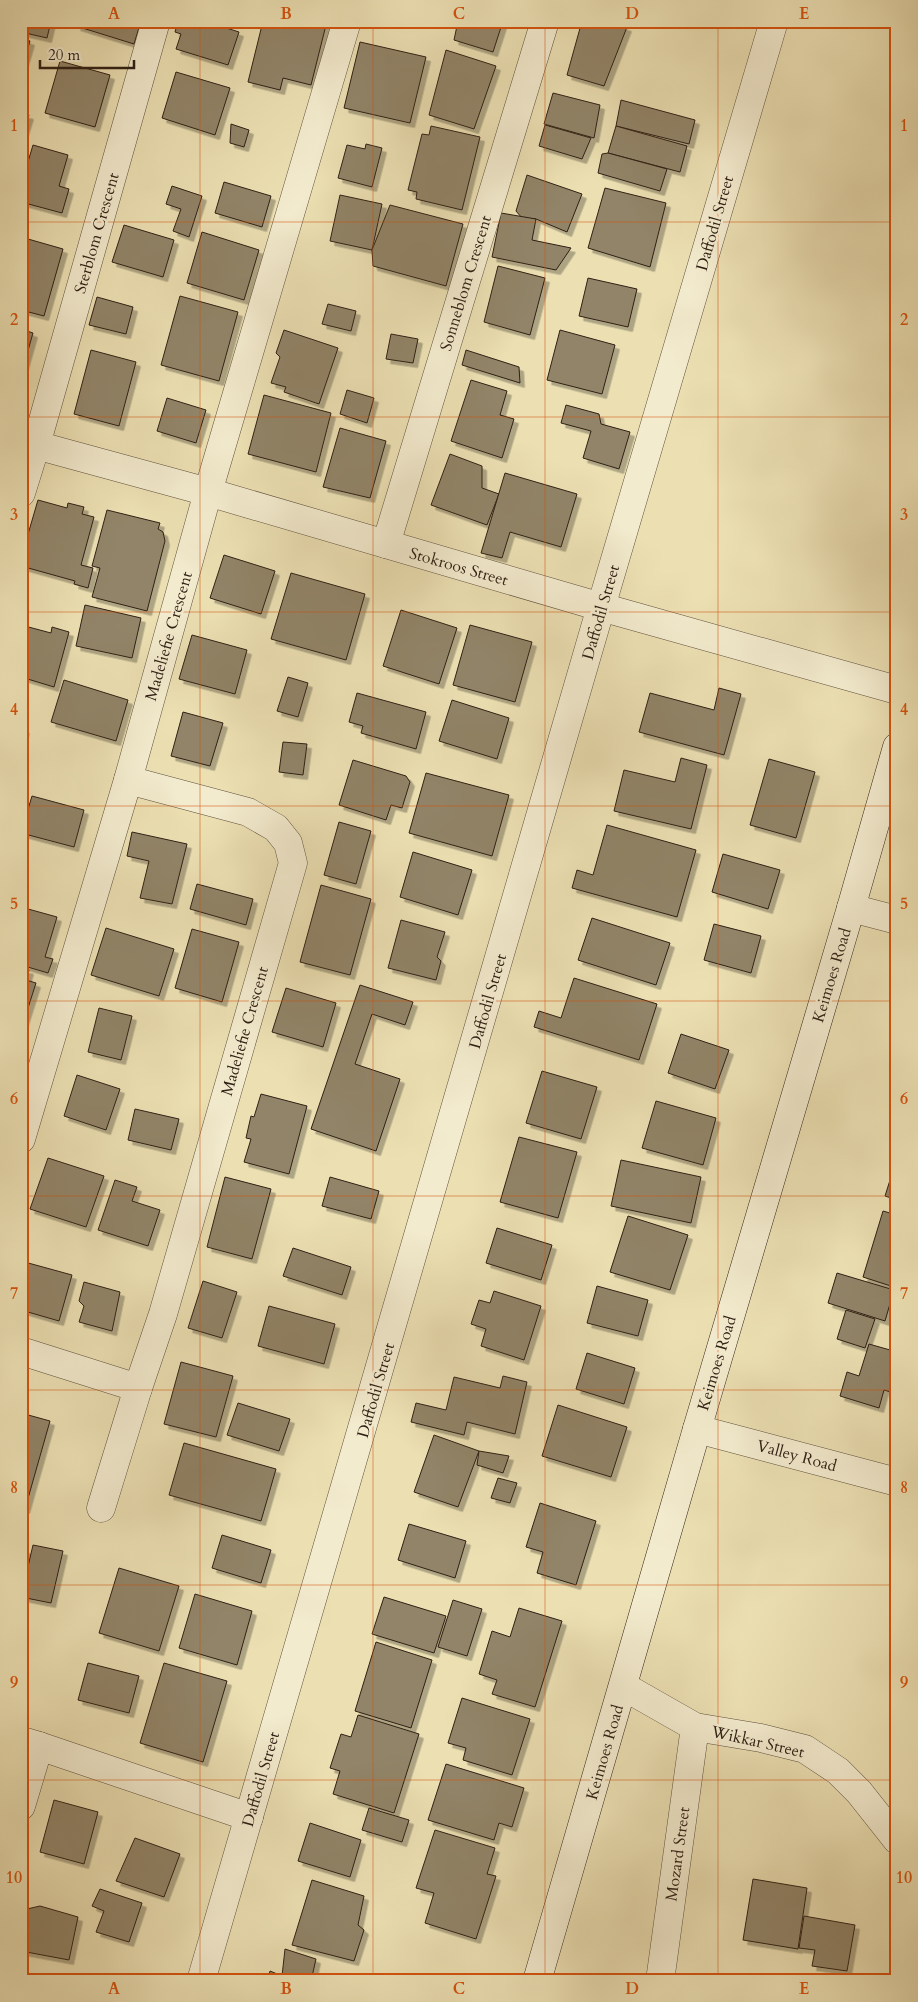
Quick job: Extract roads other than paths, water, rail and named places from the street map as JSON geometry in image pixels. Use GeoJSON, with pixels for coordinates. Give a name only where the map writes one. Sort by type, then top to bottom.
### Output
{"type":"FeatureCollection","features":[{"type":"Feature","properties":{"kind":"street","name":"Sterblom Crescent"},"geometry":{"type":"LineString","coordinates":[[21,493],[29,443],[156,21]]}},
{"type":"Feature","properties":{"kind":"street"},"geometry":{"type":"LineString","coordinates":[[208,492],[347,21]]}},
{"type":"Feature","properties":{"kind":"street","name":"Sonneblom Crescent"},"geometry":{"type":"LineString","coordinates":[[386,544],[545,21]]}},
{"type":"Feature","properties":{"kind":"street","name":"Daffodil Street"},"geometry":{"type":"LineString","coordinates":[[201,1981],[601,607],[774,21]]}},
{"type":"Feature","properties":{"kind":"street","name":"Stokroos Street"},"geometry":{"type":"LineString","coordinates":[[29,443],[208,492],[601,607],[897,690]]}},
{"type":"Feature","properties":{"kind":"street","name":"Madeliefie Crescent"},"geometry":{"type":"LineString","coordinates":[[21,1139],[128,780],[208,492]]}},
{"type":"Feature","properties":{"kind":"street","name":"Keimoes Road"},"geometry":{"type":"LineString","coordinates":[[537,1981],[897,746]]}},
{"type":"Feature","properties":{"kind":"street","name":"Madeliefie Crescent"},"geometry":{"type":"LineString","coordinates":[[101,1508],[163,1314],[293,862],[288,843],[276,828],[248,812],[128,780]]}},
{"type":"Feature","properties":{"kind":"street"},"geometry":{"type":"LineString","coordinates":[[851,908],[897,920]]}},
{"type":"Feature","properties":{"kind":"street"},"geometry":{"type":"LineString","coordinates":[[21,1351],[138,1388]]}},
{"type":"Feature","properties":{"kind":"street","name":"Valley Road"},"geometry":{"type":"LineString","coordinates":[[697,1429],[897,1482]]}},
{"type":"Feature","properties":{"kind":"street","name":"Wikkar Street"},"geometry":{"type":"LineString","coordinates":[[623,1686],[695,1727],[761,1738],[805,1749],[838,1771],[858,1792],[897,1840]]}},
{"type":"Feature","properties":{"kind":"street","name":"Mozard Street"},"geometry":{"type":"LineString","coordinates":[[660,1981],[695,1727]]}},
{"type":"Feature","properties":{"kind":"street"},"geometry":{"type":"LineString","coordinates":[[21,1806],[30,1743],[249,1817]]}}]}
